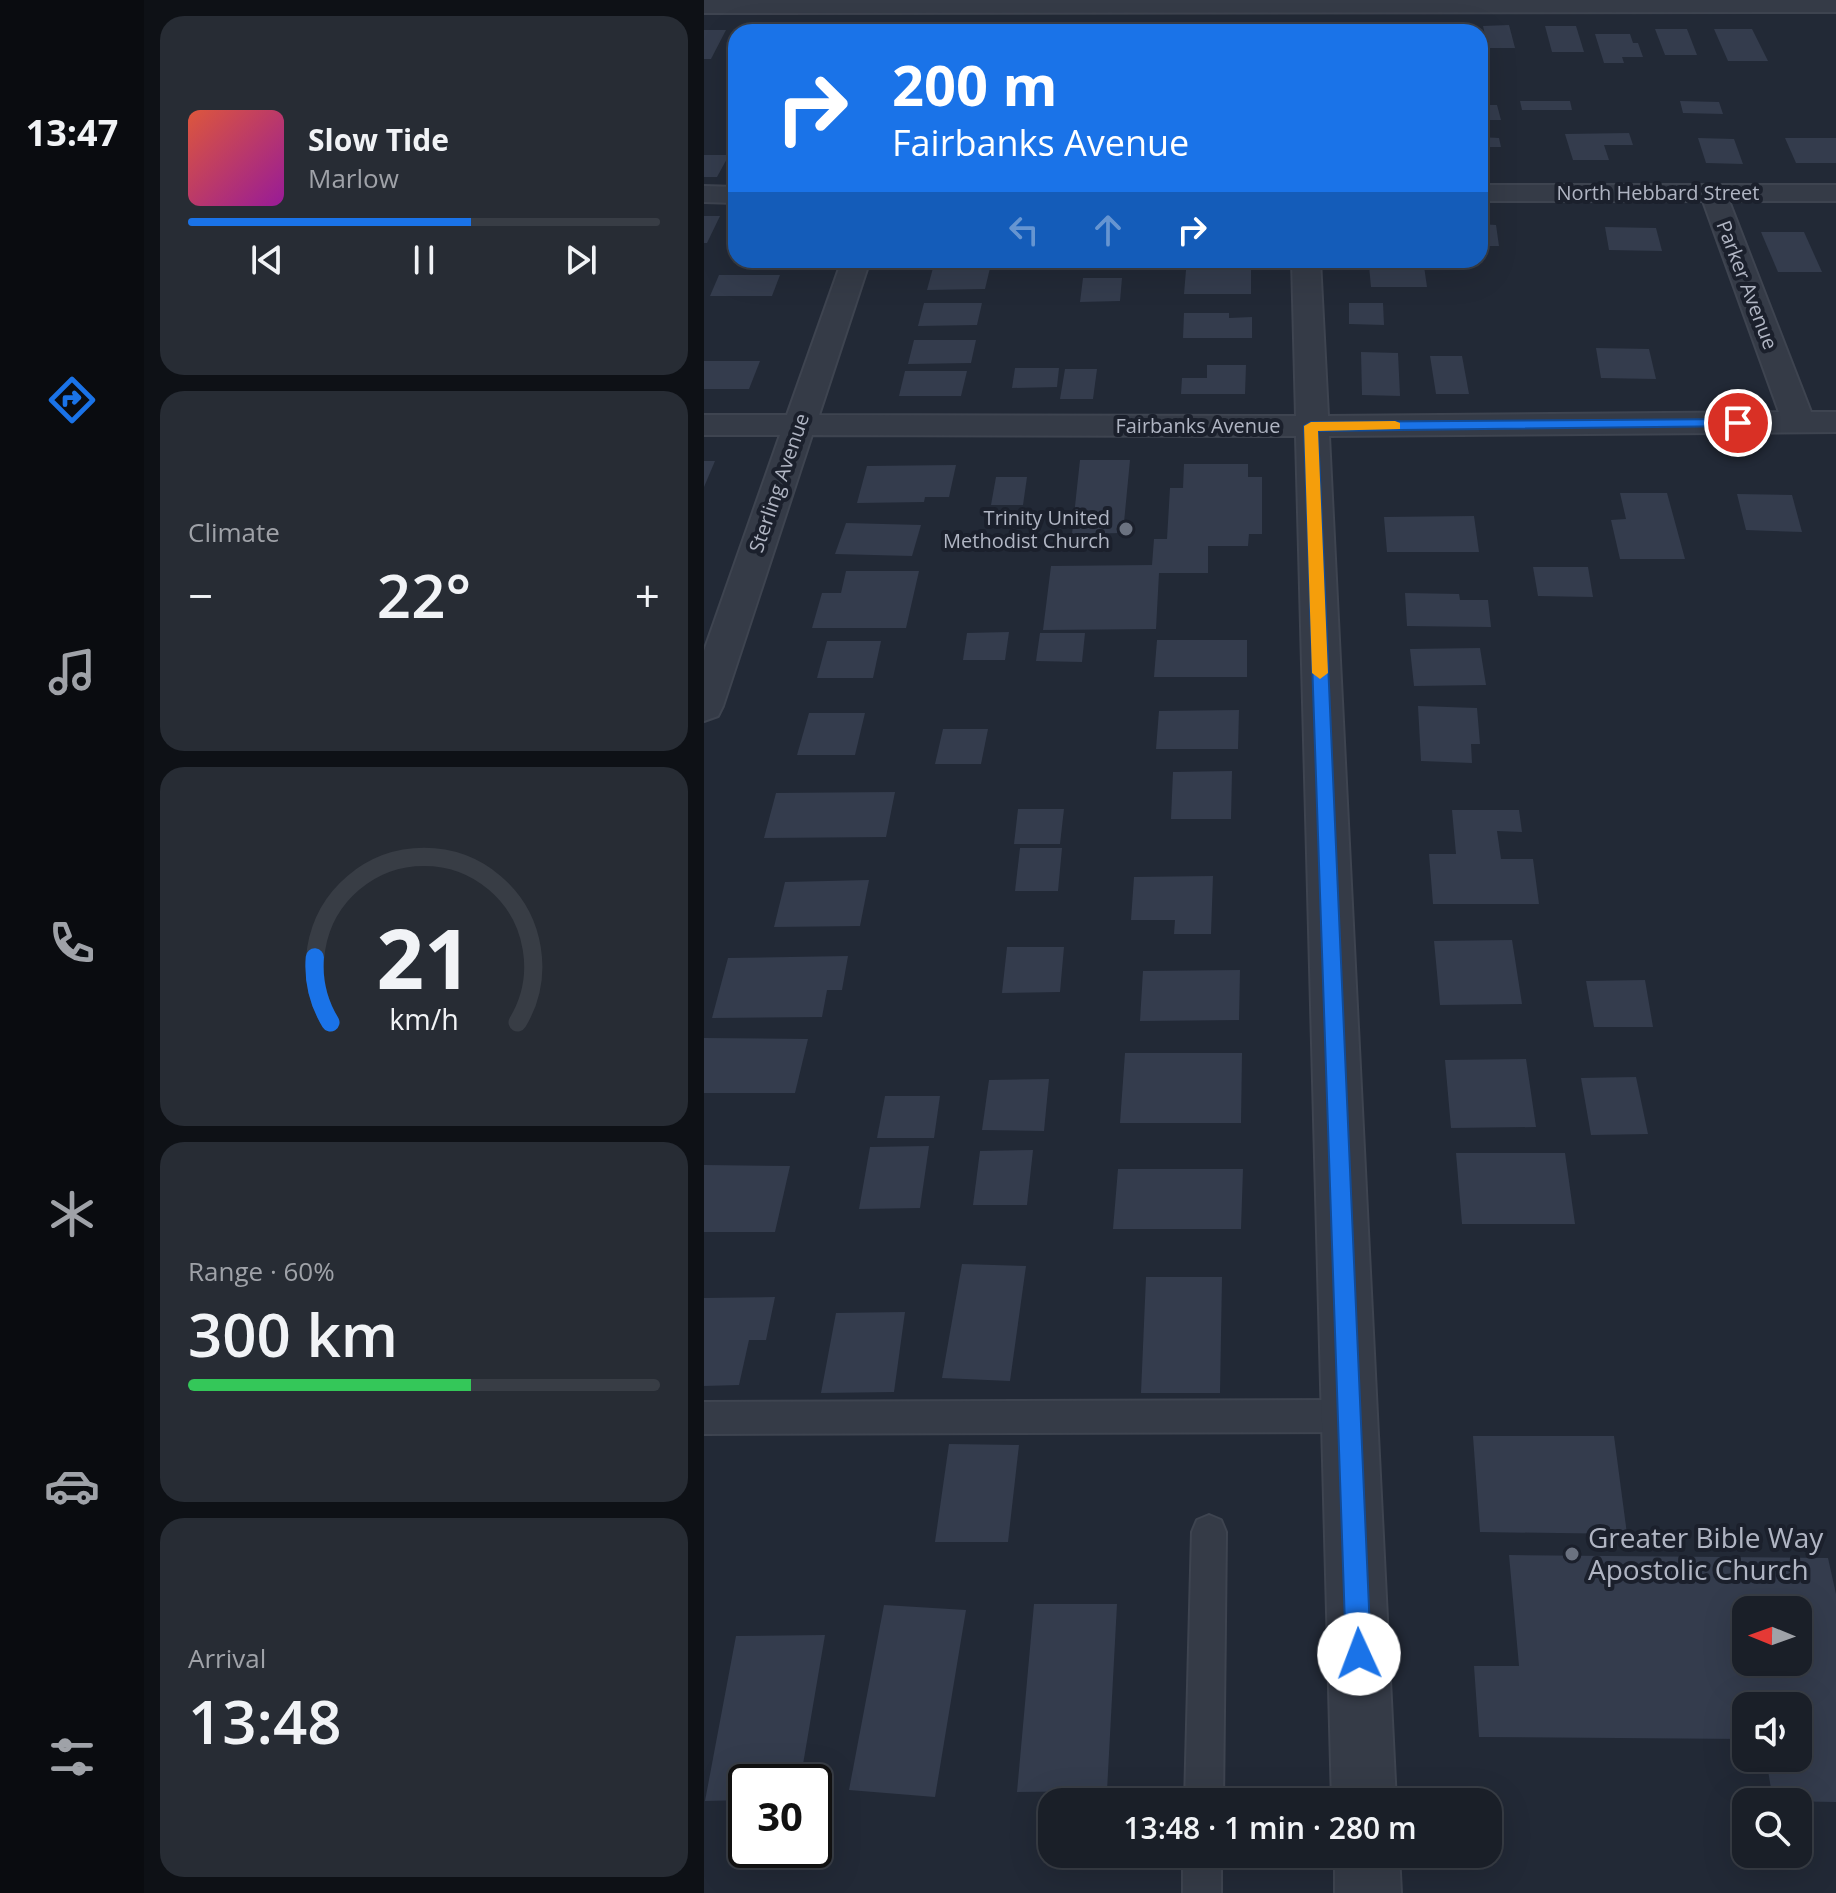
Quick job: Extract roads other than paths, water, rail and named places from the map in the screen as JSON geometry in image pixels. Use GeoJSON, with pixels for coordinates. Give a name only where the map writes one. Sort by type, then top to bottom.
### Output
{"type":"FeatureCollection","features":[{"type":"Feature","properties":{"kind":"street"},"geometry":{"type":"LineString","coordinates":[[935,24],[942,3]]}},
{"type":"Feature","properties":{"kind":"street"},"geometry":{"type":"LineString","coordinates":[[704,6],[942,3],[1836,5]]}},
{"type":"Feature","properties":{"kind":"street"},"geometry":{"type":"LineString","coordinates":[[1294,5],[1295,24]]}},
{"type":"Feature","properties":{"kind":"street","name":"North Hebbard Street"},"geometry":{"type":"LineString","coordinates":[[1488,193],[1836,193]]}},
{"type":"Feature","properties":{"kind":"street","name":"Parker Avenue"},"geometry":{"type":"LineString","coordinates":[[1713,193],[1799,423]]}},
{"type":"Feature","properties":{"kind":"street"},"geometry":{"type":"LineString","coordinates":[[704,194],[728,195]]}},
{"type":"Feature","properties":{"kind":"street","name":"Sterling Avenue"},"geometry":{"type":"LineString","coordinates":[[704,706],[853,268]]}},
{"type":"Feature","properties":{"kind":"street"},"geometry":{"type":"LineString","coordinates":[[1306,268],[1363,1788]]}},
{"type":"Feature","properties":{"kind":"street","name":"Fairbanks Avenue"},"geometry":{"type":"LineString","coordinates":[[704,425],[1311,426],[1836,422]]}},
{"type":"Feature","properties":{"kind":"street"},"geometry":{"type":"LineString","coordinates":[[1367,1868],[1368,1893]]}},
{"type":"Feature","properties":{"kind":"lane"},"geometry":{"type":"LineString","coordinates":[[704,1418],[1349,1416]]}},
{"type":"Feature","properties":{"kind":"lane"},"geometry":{"type":"LineString","coordinates":[[1204,1788],[1209,1532]]}},
{"type":"Feature","properties":{"kind":"lane"},"geometry":{"type":"LineString","coordinates":[[1202,1868],[1202,1893]]}},
{"type":"Feature","properties":{"kind":"place","name":"Trinity United Methodist Church"},"geometry":{"type":"Point","coordinates":[1126,529]}},
{"type":"Feature","properties":{"kind":"place","name":"Greater Bible Way Apostolic Church"},"geometry":{"type":"Point","coordinates":[1572,1554]}}]}
